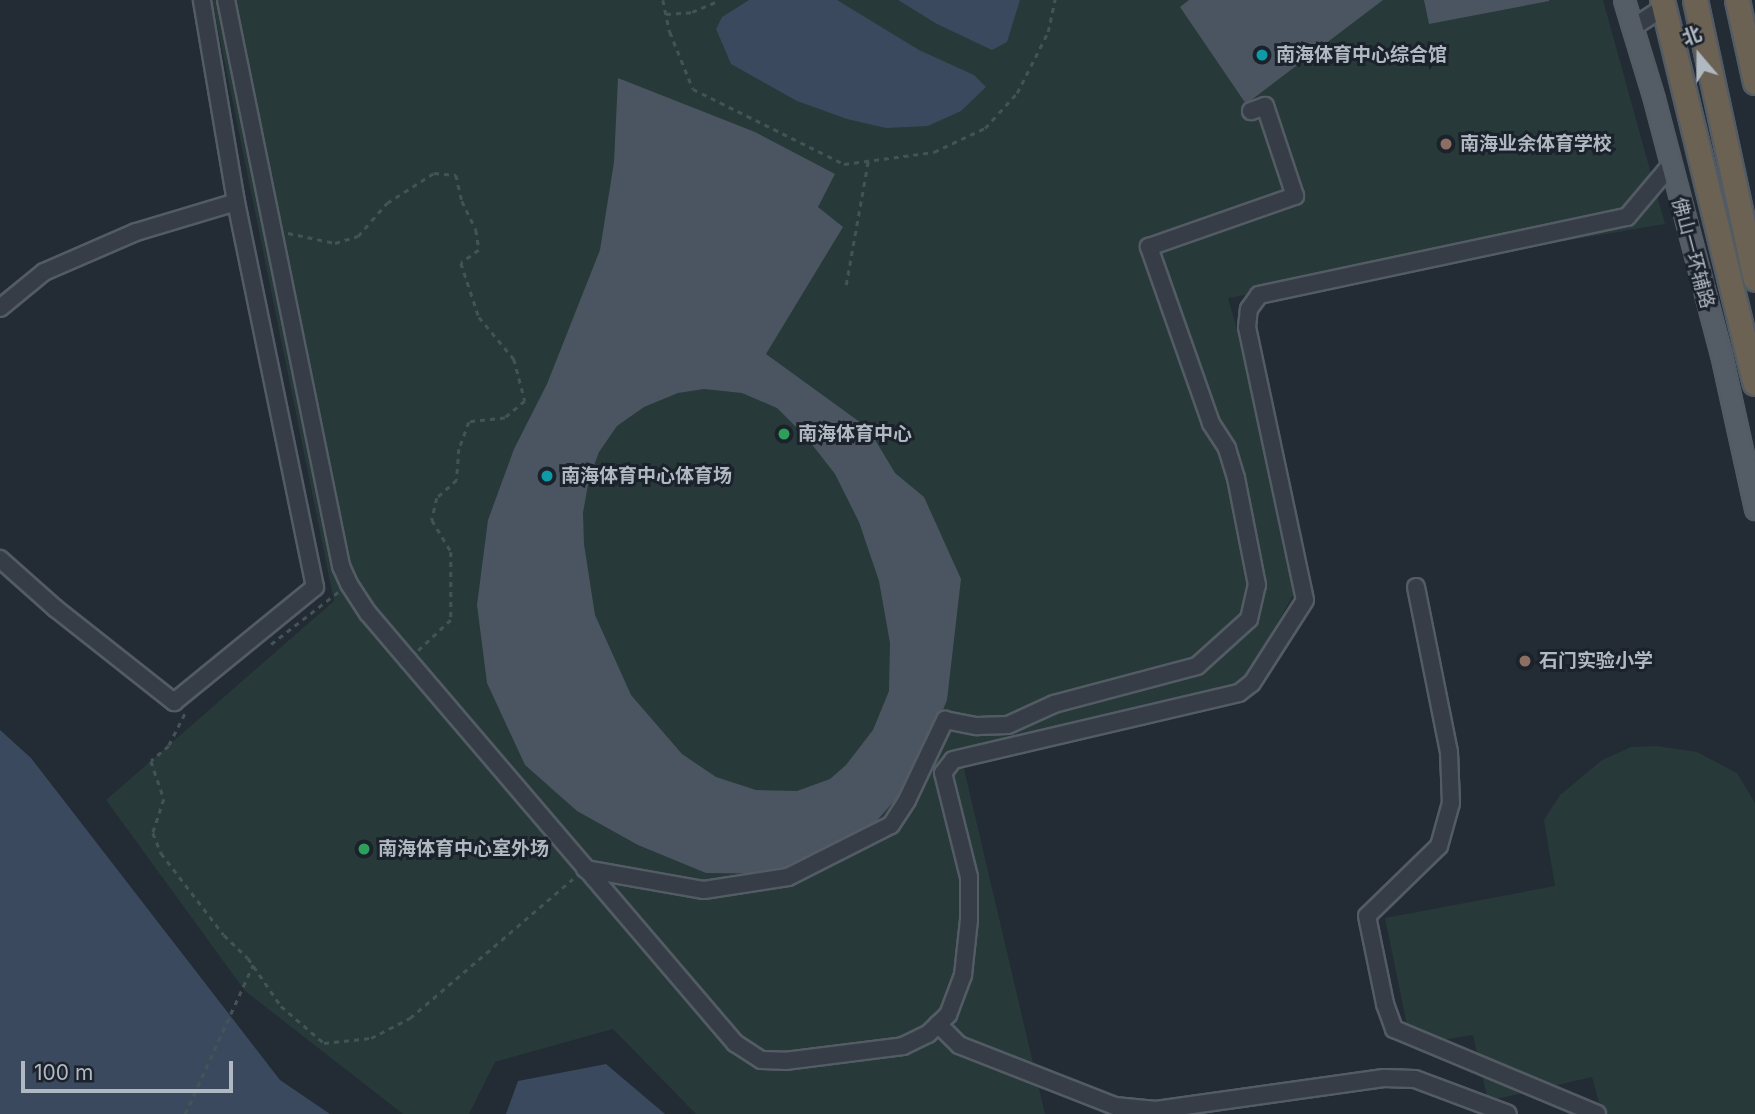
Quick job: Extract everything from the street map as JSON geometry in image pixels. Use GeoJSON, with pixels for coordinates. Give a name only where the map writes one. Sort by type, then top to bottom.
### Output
{"type":"FeatureCollection","features":[{"type":"Feature","properties":{"kind":"highway"},"geometry":{"type":"LineString","coordinates":[[1695,0],[1755,279]]}},
{"type":"Feature","properties":{"kind":"highway"},"geometry":{"type":"LineString","coordinates":[[1737,0],[1755,82]]}},
{"type":"Feature","properties":{"kind":"highway"},"geometry":{"type":"LineString","coordinates":[[1663,4],[1755,383]]}},
{"type":"Feature","properties":{"kind":"main road","name":"佛山一环辅路"},"geometry":{"type":"LineString","coordinates":[[1624,0],[1721,354],[1755,509]]}},
{"type":"Feature","properties":{"kind":"street"},"geometry":{"type":"LineString","coordinates":[[0,558],[55,608],[174,702],[315,587],[236,202],[202,0]]}},
{"type":"Feature","properties":{"kind":"street"},"geometry":{"type":"LineString","coordinates":[[226,0],[341,566],[349,584],[368,612],[408,660],[735,1043],[761,1060],[785,1061],[903,1046],[929,1034],[948,1015],[963,975],[969,920],[969,877],[943,773],[953,760],[1239,693],[1252,683],[1305,600],[1247,327],[1249,309],[1259,295],[1627,217],[1670,166]]}},
{"type":"Feature","properties":{"kind":"street"},"geometry":{"type":"LineString","coordinates":[[1633,28],[1663,4]]}},
{"type":"Feature","properties":{"kind":"street"},"geometry":{"type":"LineString","coordinates":[[585,869],[704,890],[789,877],[891,825],[907,800],[945,720],[977,726],[1008,725],[1054,704],[1197,666],[1249,619],[1257,586],[1236,478],[1227,448],[1211,423],[1149,247],[1296,196],[1265,106],[1251,111]]}},
{"type":"Feature","properties":{"kind":"street"},"geometry":{"type":"LineString","coordinates":[[0,308],[44,272],[136,233],[236,202]]}},
{"type":"Feature","properties":{"kind":"street"},"geometry":{"type":"LineString","coordinates":[[1416,587],[1449,752],[1451,803],[1439,846],[1367,916],[1385,1004],[1394,1029],[1597,1114]]}},
{"type":"Feature","properties":{"kind":"street"},"geometry":{"type":"LineString","coordinates":[[938,1024],[958,1045],[1115,1106],[1156,1110],[1384,1078],[1415,1079],[1443,1087],[1508,1114]]}},
{"type":"Feature","properties":{"kind":"path"},"geometry":{"type":"LineString","coordinates":[[663,0],[670,32],[693,89],[844,164],[934,152],[985,128],[1017,93],[1048,32],[1055,0]]}},
{"type":"Feature","properties":{"kind":"path"},"geometry":{"type":"LineString","coordinates":[[666,14],[692,12],[720,0]]}},
{"type":"Feature","properties":{"kind":"path"},"geometry":{"type":"LineString","coordinates":[[846,285],[868,161]]}},
{"type":"Feature","properties":{"kind":"path"},"geometry":{"type":"LineString","coordinates":[[272,225],[288,233],[335,243],[358,236],[387,203],[434,173],[456,175],[462,201],[476,230],[479,250],[461,263],[479,317],[514,359],[525,401],[505,418],[469,422],[459,449],[457,480],[437,498],[432,520],[451,552],[451,620],[408,660]]}},
{"type":"Feature","properties":{"kind":"path"},"geometry":{"type":"LineString","coordinates":[[264,649],[349,584]]}},
{"type":"Feature","properties":{"kind":"path"},"geometry":{"type":"LineString","coordinates":[[190,706],[180,719],[169,746],[151,761],[164,799],[153,833],[161,853],[224,935],[253,965],[281,1006],[324,1043],[371,1038],[410,1018],[585,869]]}},
{"type":"Feature","properties":{"kind":"path"},"geometry":{"type":"LineString","coordinates":[[185,1114],[253,965]]}},
{"type":"Feature","properties":{"kind":"shaded area","name":"南海体育中心"},"geometry":{"type":"Polygon","coordinates":[[[212,0],[1603,0],[1665,224],[1228,298],[1307,570],[1235,700],[961,756],[1045,1114],[696,1114],[613,1029],[495,1062],[469,1114],[403,1114],[245,991],[106,800],[334,601],[212,0]]]}},
{"type":"Feature","properties":{"kind":"shaded area"},"geometry":{"type":"Polygon","coordinates":[[[1657,746],[1697,752],[1737,773],[1755,803],[1755,1114],[1602,1114],[1592,1077],[1488,1101],[1473,1035],[1411,1045],[1385,918],[1555,886],[1544,820],[1560,795],[1602,760],[1631,747],[1657,746]]]}},
{"type":"Feature","properties":{"kind":"water"},"geometry":{"type":"Polygon","coordinates":[[[749,0],[837,0],[919,50],[974,75],[986,87],[961,111],[928,126],[886,128],[847,119],[797,101],[731,64],[716,29],[722,17],[749,0]]]}},
{"type":"Feature","properties":{"kind":"water"},"geometry":{"type":"Polygon","coordinates":[[[898,0],[1020,0],[1007,42],[992,50],[937,24],[898,0]]]}},
{"type":"Feature","properties":{"kind":"water"},"geometry":{"type":"Polygon","coordinates":[[[0,730],[31,758],[280,1080],[330,1114],[0,1114],[0,730]]]}},
{"type":"Feature","properties":{"kind":"water"},"geometry":{"type":"Polygon","coordinates":[[[606,1064],[665,1114],[506,1114],[518,1081],[606,1064]]]}},
{"type":"Feature","properties":{"kind":"building","name":"南海体育中心综合馆"},"geometry":{"type":"Polygon","coordinates":[[[1189,0],[1383,0],[1246,104],[1180,7],[1189,0]]]}},
{"type":"Feature","properties":{"kind":"building","name":"南海体育中心综合馆"},"geometry":{"type":"Polygon","coordinates":[[[1424,0],[1549,0],[1549,1],[1429,24],[1424,0]]]}},
{"type":"Feature","properties":{"kind":"building","name":"南海体育中心体育场"},"geometry":{"type":"Polygon","coordinates":[[[618,78],[755,132],[835,174],[818,207],[843,227],[766,354],[868,428],[895,473],[924,497],[961,579],[947,700],[916,776],[867,832],[779,874],[706,873],[638,845],[577,811],[525,765],[487,683],[477,605],[488,520],[514,449],[547,384],[600,250],[614,162],[618,78]],[[704,389],[678,393],[644,407],[617,426],[599,452],[589,479],[583,513],[584,544],[595,615],[631,695],[682,754],[716,777],[756,790],[797,791],[830,779],[846,765],[873,730],[889,691],[890,643],[879,581],[859,522],[835,474],[807,438],[777,408],[742,393],[704,389]]]}},
{"type":"Feature","properties":{"kind":"place","name":"南海体育中心综合馆"},"geometry":{"type":"Point","coordinates":[1262,55]}},
{"type":"Feature","properties":{"kind":"place","name":"南海业余体育学校"},"geometry":{"type":"Point","coordinates":[1446,144]}},
{"type":"Feature","properties":{"kind":"place","name":"南海体育中心"},"geometry":{"type":"Point","coordinates":[784,434]}},
{"type":"Feature","properties":{"kind":"place","name":"南海体育中心体育场"},"geometry":{"type":"Point","coordinates":[547,476]}},
{"type":"Feature","properties":{"kind":"place","name":"石门实验小学"},"geometry":{"type":"Point","coordinates":[1525,661]}},
{"type":"Feature","properties":{"kind":"place","name":"南海体育中心室外场"},"geometry":{"type":"Point","coordinates":[364,849]}}]}
